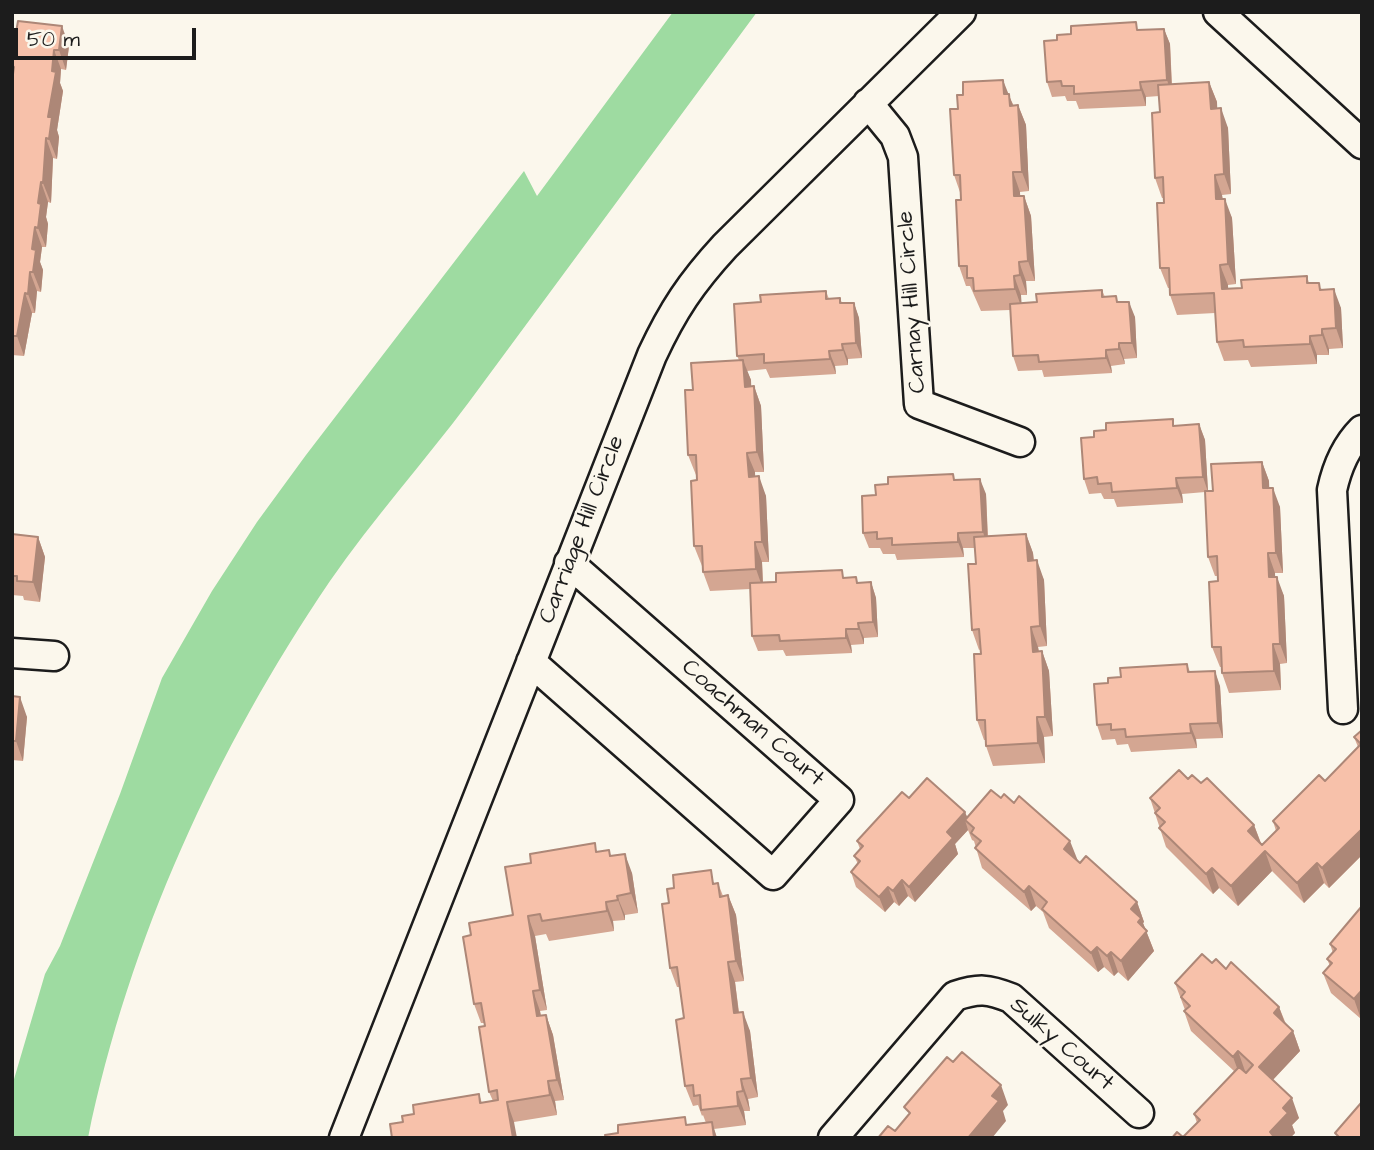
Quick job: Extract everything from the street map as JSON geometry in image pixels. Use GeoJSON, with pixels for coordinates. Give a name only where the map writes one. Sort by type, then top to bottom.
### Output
{"type":"FeatureCollection","features":[{"type":"Feature","properties":{"kind":"street","name":"Carriage Hill Circle"},"geometry":{"type":"LineString","coordinates":[[344,1138],[569,563],[652,355],[671,315],[695,279],[724,246],[961,12]]}},
{"type":"Feature","properties":{"kind":"street"},"geometry":{"type":"LineString","coordinates":[[1218,12],[1362,144]]}},
{"type":"Feature","properties":{"kind":"street","name":"Carnay Hill Circle"},"geometry":{"type":"LineString","coordinates":[[868,103],[895,136],[902,157],[919,404],[1020,442]]}},
{"type":"Feature","properties":{"kind":"street"},"geometry":{"type":"LineString","coordinates":[[1343,709],[1332,490],[1343,454],[1362,430]]}},
{"type":"Feature","properties":{"kind":"street","name":"Coachman Court"},"geometry":{"type":"LineString","coordinates":[[531,663],[773,875],[839,800],[569,563]]}},
{"type":"Feature","properties":{"kind":"street"},"geometry":{"type":"LineString","coordinates":[[12,653],[54,656]]}},
{"type":"Feature","properties":{"kind":"street","name":"Sulky Court"},"geometry":{"type":"LineString","coordinates":[[833,1138],[955,996],[972,990],[990,990],[1011,998],[1139,1114]]}},
{"type":"Feature","properties":{"kind":"green space"},"geometry":{"type":"Polygon","coordinates":[[[673,12],[757,12],[469,402],[346,558],[289,645],[214,779],[153,919],[105,1064],[88,1138],[12,1138],[12,1086],[45,974],[60,946],[162,678],[212,591],[257,522],[306,455],[524,171],[537,196],[673,12]]]}},
{"type":"Feature","properties":{"kind":"building"},"geometry":{"type":"Polygon","coordinates":[[[18,21],[62,26],[59,50],[54,50],[52,71],[56,72],[48,117],[52,117],[49,139],[46,138],[43,183],[41,182],[38,203],[41,204],[38,228],[35,227],[32,249],[36,250],[33,272],[30,272],[28,294],[25,293],[17,336],[12,336],[12,56],[18,21]]]}},
{"type":"Feature","properties":{"kind":"building"},"geometry":{"type":"Polygon","coordinates":[[[1136,22],[1137,30],[1164,29],[1167,80],[1140,82],[1141,90],[1074,94],[1074,86],[1062,86],[1061,81],[1047,82],[1044,41],[1057,40],[1057,35],[1071,34],[1071,26],[1136,22]]]}},
{"type":"Feature","properties":{"kind":"building"},"geometry":{"type":"Polygon","coordinates":[[[1003,80],[1004,94],[1009,94],[1010,106],[1018,105],[1022,172],[1013,172],[1014,196],[1024,196],[1028,261],[1019,262],[1020,275],[1014,276],[1015,289],[974,291],[973,278],[967,278],[967,266],[959,266],[956,200],[961,200],[960,175],[954,175],[950,109],[958,109],[957,95],[963,95],[963,82],[1003,80]]]}},
{"type":"Feature","properties":{"kind":"building"},"geometry":{"type":"Polygon","coordinates":[[[1209,82],[1211,109],[1221,108],[1224,174],[1215,175],[1216,199],[1225,199],[1228,264],[1220,265],[1222,289],[1242,288],[1241,280],[1307,276],[1307,283],[1319,283],[1320,290],[1334,289],[1336,328],[1322,329],[1322,335],[1310,336],[1310,344],[1244,347],[1243,340],[1217,342],[1214,293],[1170,295],[1169,268],[1160,268],[1157,203],[1164,203],[1163,177],[1155,178],[1152,113],[1160,112],[1158,85],[1209,82]]]}},
{"type":"Feature","properties":{"kind":"building"},"geometry":{"type":"Polygon","coordinates":[[[1102,290],[1102,297],[1116,296],[1117,302],[1129,302],[1132,343],[1119,343],[1119,349],[1106,350],[1106,358],[1039,362],[1038,355],[1013,356],[1010,304],[1037,302],[1036,294],[1102,290]]]}},
{"type":"Feature","properties":{"kind":"building"},"geometry":{"type":"Polygon","coordinates":[[[826,291],[826,299],[840,298],[840,303],[854,303],[856,343],[842,344],[843,350],[829,351],[830,359],[764,363],[764,354],[737,356],[734,304],[761,302],[760,295],[826,291]]]}},
{"type":"Feature","properties":{"kind":"building"},"geometry":{"type":"Polygon","coordinates":[[[743,360],[745,387],[754,386],[757,452],[747,453],[749,477],[759,476],[762,542],[755,542],[756,569],[703,572],[702,546],[694,546],[691,481],[697,480],[696,455],[688,455],[685,390],[693,390],[691,363],[743,360]]]}},
{"type":"Feature","properties":{"kind":"building"},"geometry":{"type":"Polygon","coordinates":[[[1173,419],[1173,426],[1199,424],[1203,477],[1176,478],[1177,488],[1112,492],[1111,483],[1098,484],[1097,477],[1084,479],[1081,438],[1094,437],[1094,431],[1106,430],[1106,423],[1173,419]]]}},
{"type":"Feature","properties":{"kind":"building"},"geometry":{"type":"Polygon","coordinates":[[[1262,462],[1263,488],[1273,488],[1276,553],[1268,553],[1269,577],[1277,577],[1280,644],[1273,644],[1274,671],[1222,673],[1221,647],[1212,647],[1209,582],[1218,581],[1217,556],[1208,557],[1205,491],[1213,491],[1211,464],[1262,462]]]}},
{"type":"Feature","properties":{"kind":"building"},"geometry":{"type":"Polygon","coordinates":[[[953,474],[954,480],[980,479],[983,532],[958,533],[958,542],[892,545],[892,538],[877,539],[877,532],[863,533],[862,496],[876,495],[875,485],[888,484],[888,477],[953,474]]]}},
{"type":"Feature","properties":{"kind":"building"},"geometry":{"type":"Polygon","coordinates":[[[12,534],[38,537],[33,582],[17,581],[17,576],[12,576],[12,534]]]}},
{"type":"Feature","properties":{"kind":"building"},"geometry":{"type":"Polygon","coordinates":[[[1026,534],[1028,561],[1037,560],[1040,626],[1031,627],[1033,652],[1042,651],[1045,717],[1037,717],[1038,743],[986,746],[985,720],[977,720],[974,654],[981,654],[979,629],[972,630],[968,564],[976,564],[974,537],[1026,534]]]}},
{"type":"Feature","properties":{"kind":"building"},"geometry":{"type":"Polygon","coordinates":[[[842,570],[843,578],[856,577],[857,583],[871,582],[873,622],[858,623],[859,629],[846,629],[846,638],[780,641],[779,635],[752,636],[750,583],[776,582],[776,573],[842,570]]]}},
{"type":"Feature","properties":{"kind":"building"},"geometry":{"type":"Polygon","coordinates":[[[1187,664],[1188,672],[1215,671],[1218,723],[1190,724],[1191,733],[1126,737],[1125,729],[1111,730],[1111,724],[1097,725],[1094,684],[1108,683],[1108,678],[1121,677],[1120,668],[1187,664]]]}},
{"type":"Feature","properties":{"kind":"building"},"geometry":{"type":"Polygon","coordinates":[[[12,696],[20,697],[16,741],[12,741],[12,696]]]}},
{"type":"Feature","properties":{"kind":"building"},"geometry":{"type":"Polygon","coordinates":[[[1362,730],[1362,829],[1322,868],[1317,863],[1297,883],[1265,851],[1231,886],[1212,868],[1206,874],[1159,828],[1165,822],[1155,813],[1160,808],[1150,798],[1179,770],[1188,779],[1192,775],[1201,783],[1207,778],[1254,825],[1248,831],[1262,845],[1279,828],[1273,821],[1319,775],[1325,781],[1361,744],[1354,737],[1362,730]]]}},
{"type":"Feature","properties":{"kind":"building"},"geometry":{"type":"Polygon","coordinates":[[[927,778],[965,812],[947,832],[953,838],[909,887],[902,880],[893,891],[888,887],[879,897],[851,872],[860,861],[854,856],[863,846],[857,841],[902,792],[909,798],[927,778]]]}},
{"type":"Feature","properties":{"kind":"building"},"geometry":{"type":"Polygon","coordinates":[[[991,790],[1001,798],[1004,794],[1014,803],[1019,796],[1070,841],[1064,849],[1080,863],[1086,856],[1137,902],[1131,909],[1141,918],[1138,922],[1147,931],[1121,961],[1111,952],[1107,956],[1097,947],[1091,953],[1042,909],[1047,902],[1029,886],[1024,892],[975,848],[981,841],[971,833],[974,828],[965,820],[991,790]]]}},
{"type":"Feature","properties":{"kind":"building"},"geometry":{"type":"Polygon","coordinates":[[[595,843],[596,852],[609,850],[610,856],[625,854],[631,893],[617,896],[618,900],[606,902],[607,911],[542,921],[540,914],[528,916],[540,990],[533,991],[537,1016],[546,1015],[557,1080],[548,1081],[550,1095],[507,1102],[513,1138],[392,1138],[390,1124],[403,1122],[402,1116],[414,1114],[413,1105],[479,1094],[480,1103],[498,1100],[497,1090],[489,1092],[479,1027],[485,1026],[481,1003],[474,1004],[463,937],[471,935],[469,923],[513,915],[505,867],[531,863],[530,854],[595,843]]]}},
{"type":"Feature","properties":{"kind":"building"},"geometry":{"type":"Polygon","coordinates":[[[711,870],[713,884],[718,883],[720,897],[728,895],[736,961],[728,962],[734,1013],[743,1012],[751,1078],[741,1079],[743,1091],[737,1092],[738,1106],[701,1110],[700,1095],[694,1096],[693,1085],[685,1086],[676,1020],[684,1018],[677,967],[670,968],[662,904],[669,903],[667,889],[674,888],[673,875],[711,870]]]}},
{"type":"Feature","properties":{"kind":"building"},"geometry":{"type":"Polygon","coordinates":[[[1362,906],[1362,990],[1354,999],[1323,973],[1332,963],[1327,959],[1336,949],[1330,944],[1362,906]]]}},
{"type":"Feature","properties":{"kind":"building"},"geometry":{"type":"Polygon","coordinates":[[[1202,954],[1212,963],[1216,959],[1226,969],[1231,962],[1279,1007],[1274,1013],[1293,1031],[1259,1067],[1292,1098],[1283,1108],[1288,1113],[1270,1132],[1273,1138],[1172,1138],[1177,1132],[1183,1137],[1200,1120],[1194,1114],[1239,1067],[1246,1073],[1253,1065],[1238,1051],[1233,1057],[1184,1011],[1190,1006],[1181,997],[1185,992],[1175,983],[1202,954]]]}},
{"type":"Feature","properties":{"kind":"building"},"geometry":{"type":"Polygon","coordinates":[[[962,1052],[1001,1085],[992,1096],[999,1101],[968,1138],[878,1138],[888,1126],[895,1131],[910,1113],[904,1107],[947,1057],[953,1062],[962,1052]]]}},
{"type":"Feature","properties":{"kind":"building"},"geometry":{"type":"Polygon","coordinates":[[[1361,1103],[1362,1138],[1340,1138],[1335,1133],[1361,1103]]]}},
{"type":"Feature","properties":{"kind":"building"},"geometry":{"type":"Polygon","coordinates":[[[685,1117],[686,1125],[712,1122],[714,1138],[606,1138],[605,1135],[618,1133],[618,1125],[685,1117]]]}}]}
